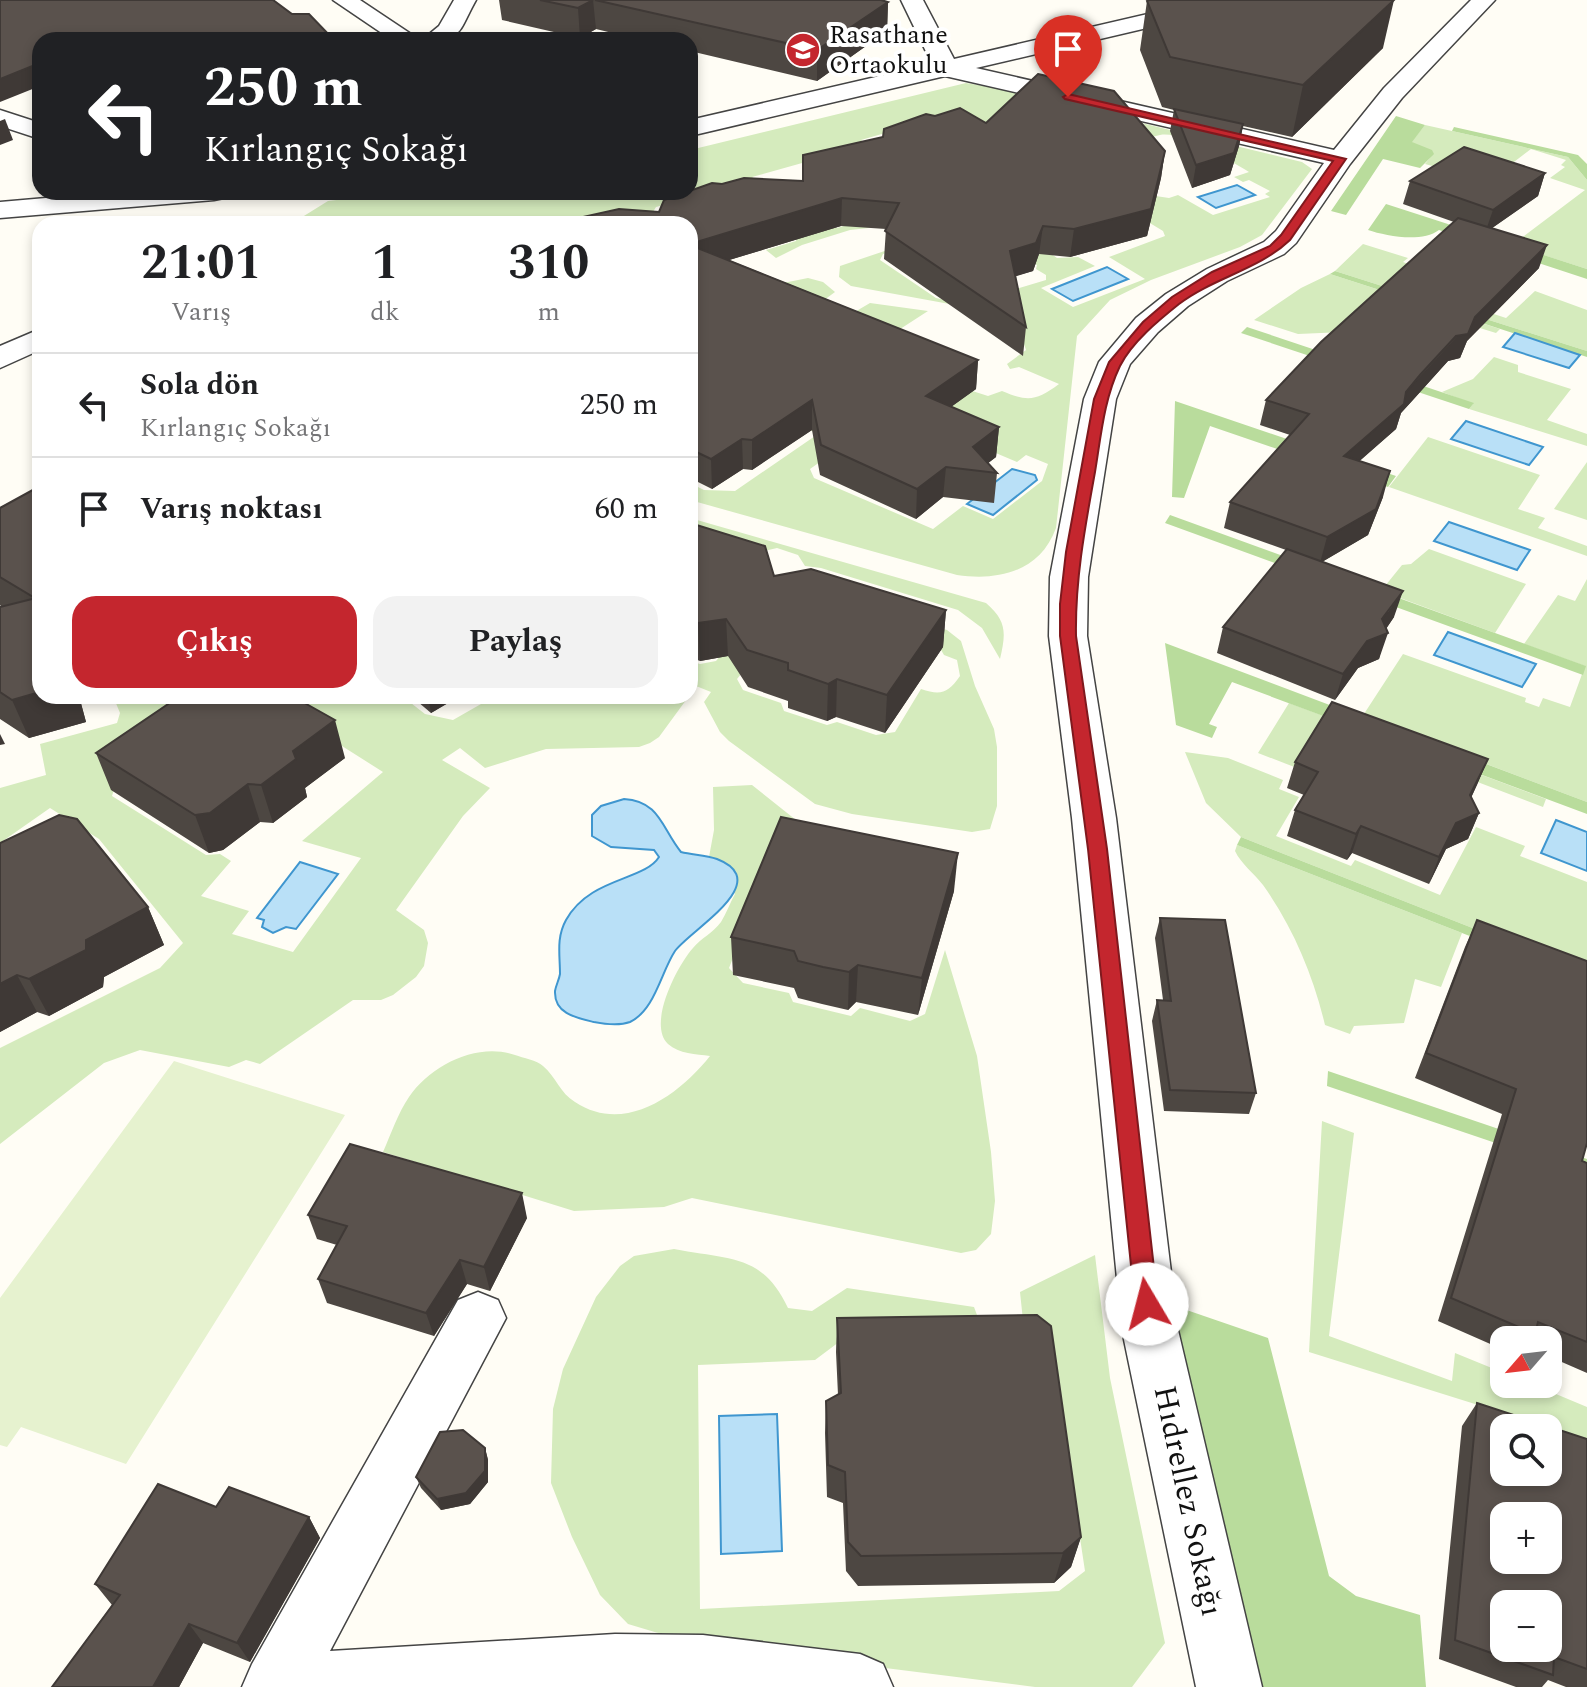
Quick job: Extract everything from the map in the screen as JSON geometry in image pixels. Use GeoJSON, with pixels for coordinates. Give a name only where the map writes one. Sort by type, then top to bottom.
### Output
{"type":"FeatureCollection","features":[{"type":"Feature","properties":{"kind":"street"},"geometry":{"type":"LineString","coordinates":[[344,0],[395,32]]}},
{"type":"Feature","properties":{"kind":"street"},"geometry":{"type":"LineString","coordinates":[[445,32],[465,0]]}},
{"type":"Feature","properties":{"kind":"street"},"geometry":{"type":"LineString","coordinates":[[912,0],[947,69]]}},
{"type":"Feature","properties":{"kind":"street"},"geometry":{"type":"LineString","coordinates":[[698,126],[947,69],[1149,18],[1237,0]]}},
{"type":"Feature","properties":{"kind":"street","name":"Hıdrellez Sokağı"},"geometry":{"type":"LineString","coordinates":[[1229,1687],[1150,1330],[1136,1224],[1125,1084],[1096,834],[1068,636],[1067,604],[1100,399],[1115,362],[1147,325],[1177,300],[1217,275],[1274,248],[1286,237],[1340,159],[1393,93],[1484,0]]}},
{"type":"Feature","properties":{"kind":"street"},"geometry":{"type":"LineString","coordinates":[[947,69],[1340,159]]}},
{"type":"Feature","properties":{"kind":"street"},"geometry":{"type":"LineString","coordinates":[[0,118],[32,128]]}},
{"type":"Feature","properties":{"kind":"street"},"geometry":{"type":"LineString","coordinates":[[0,210],[119,200]]}},
{"type":"Feature","properties":{"kind":"street"},"geometry":{"type":"LineString","coordinates":[[204,216],[222,200]]}},
{"type":"Feature","properties":{"kind":"street"},"geometry":{"type":"LineString","coordinates":[[0,359],[32,342]]}},
{"type":"Feature","properties":{"kind":"street"},"geometry":{"type":"LineString","coordinates":[[276,1687],[478,1318]]}},
{"type":"Feature","properties":{"kind":"street"},"geometry":{"type":"LineString","coordinates":[[276,1687],[615,1666],[703,1668],[860,1687]]}},
{"type":"Feature","properties":{"kind":"green space"},"geometry":{"type":"Polygon","coordinates":[[[966,83],[1002,89],[1302,162],[1312,169],[1262,235],[1110,300],[1077,336],[1056,528],[1040,555],[1028,564],[1002,574],[972,577],[698,502],[698,487],[735,491],[818,434],[724,389],[870,303],[928,311],[860,355],[988,396],[1002,391],[1025,398],[1038,397],[1059,384],[1019,367],[1010,369],[1007,364],[1026,350],[1023,341],[966,307],[851,286],[839,277],[840,266],[959,226],[964,229],[883,254],[880,260],[936,298],[965,304],[1046,280],[1046,275],[1036,269],[1037,265],[1013,250],[1036,243],[1057,258],[1078,257],[1095,266],[1041,288],[1073,307],[1145,279],[1109,257],[1165,236],[1163,231],[1130,211],[1149,195],[1169,198],[1178,195],[1213,215],[1270,197],[1265,194],[1270,191],[1249,180],[1243,182],[1234,177],[1249,172],[1181,137],[1160,135],[1123,144],[1145,125],[1117,118],[993,138],[913,125],[861,140],[882,155],[845,151],[752,177],[821,226],[837,228],[871,218],[878,227],[850,230],[802,245],[776,258],[766,250],[796,241],[798,233],[700,195],[698,148],[966,83]],[[888,414],[810,469],[814,478],[933,529],[963,506],[993,519],[1042,481],[1048,464],[1026,455],[1017,462],[906,415],[888,414]]]}},
{"type":"Feature","properties":{"kind":"green space"},"geometry":{"type":"Polygon","coordinates":[[[1396,116],[1425,125],[1412,142],[1432,150],[1434,154],[1420,168],[1383,159],[1346,215],[1331,211],[1396,116]]]}},
{"type":"Feature","properties":{"kind":"green space"},"geometry":{"type":"Polygon","coordinates":[[[1425,125],[1568,157],[1587,180],[1587,269],[1512,245],[1585,190],[1550,178],[1565,167],[1561,165],[1566,160],[1531,149],[1510,165],[1451,171],[1425,164],[1433,154],[1411,142],[1425,125]]]}},
{"type":"Feature","properties":{"kind":"green space"},"geometry":{"type":"Polygon","coordinates":[[[1454,127],[1578,155],[1587,164],[1587,180],[1568,157],[1452,131],[1454,127]]]}},
{"type":"Feature","properties":{"kind":"green space"},"geometry":{"type":"Polygon","coordinates":[[[682,200],[656,207],[653,212],[658,216],[304,216],[328,201],[682,200]]]}},
{"type":"Feature","properties":{"kind":"green space"},"geometry":{"type":"Polygon","coordinates":[[[1386,204],[1587,269],[1587,279],[1439,230],[1414,237],[1368,230],[1386,204]]]}},
{"type":"Feature","properties":{"kind":"green space"},"geometry":{"type":"Polygon","coordinates":[[[1363,244],[1408,258],[1403,262],[1417,267],[1448,299],[1506,318],[1535,291],[1587,310],[1587,351],[1335,271],[1363,244]]]}},
{"type":"Feature","properties":{"kind":"green space"},"geometry":{"type":"Polygon","coordinates":[[[1335,271],[1587,351],[1587,357],[1330,274],[1335,271]]]}},
{"type":"Feature","properties":{"kind":"green space"},"geometry":{"type":"Polygon","coordinates":[[[1330,274],[1500,329],[1496,333],[1382,298],[1344,332],[1298,334],[1254,320],[1301,288],[1330,274]]]}},
{"type":"Feature","properties":{"kind":"green space"},"geometry":{"type":"Polygon","coordinates":[[[808,278],[823,282],[835,292],[804,315],[778,284],[808,278]]]}},
{"type":"Feature","properties":{"kind":"green space"},"geometry":{"type":"Polygon","coordinates":[[[1247,327],[1474,403],[1469,409],[1241,333],[1247,327]]]}},
{"type":"Feature","properties":{"kind":"green space"},"geometry":{"type":"Polygon","coordinates":[[[1494,357],[1518,365],[1518,372],[1571,389],[1547,420],[1587,434],[1587,446],[1469,409],[1473,404],[1442,392],[1473,379],[1494,357]]]}},
{"type":"Feature","properties":{"kind":"green space"},"geometry":{"type":"Polygon","coordinates":[[[1175,401],[1396,476],[1388,487],[1210,426],[1184,498],[1172,497],[1175,401]]]}},
{"type":"Feature","properties":{"kind":"green space"},"geometry":{"type":"Polygon","coordinates":[[[1428,437],[1540,475],[1518,509],[1545,518],[1538,528],[1587,546],[1587,556],[1389,487],[1428,437]]]}},
{"type":"Feature","properties":{"kind":"green space"},"geometry":{"type":"Polygon","coordinates":[[[1587,462],[1587,520],[1554,509],[1587,462]]]}},
{"type":"Feature","properties":{"kind":"green space"},"geometry":{"type":"Polygon","coordinates":[[[1170,515],[1586,666],[1583,675],[1165,523],[1170,515]]]}},
{"type":"Feature","properties":{"kind":"green space"},"geometry":{"type":"Polygon","coordinates":[[[698,520],[986,603],[998,616],[1003,628],[1000,659],[982,628],[958,610],[821,568],[805,566],[798,555],[777,548],[760,552],[698,533],[698,520]]]}},
{"type":"Feature","properties":{"kind":"green space"},"geometry":{"type":"Polygon","coordinates":[[[1429,549],[1526,584],[1495,633],[1381,591],[1402,565],[1411,564],[1429,549]]]}},
{"type":"Feature","properties":{"kind":"green space"},"geometry":{"type":"Polygon","coordinates":[[[1587,579],[1587,802],[1362,717],[1403,654],[1526,698],[1525,702],[1539,707],[1543,698],[1570,707],[1585,666],[1524,644],[1558,595],[1575,601],[1587,579]]]}},
{"type":"Feature","properties":{"kind":"green space"},"geometry":{"type":"Polygon","coordinates":[[[845,598],[947,630],[961,641],[975,686],[994,729],[997,747],[997,806],[990,829],[972,832],[852,814],[815,804],[720,732],[704,702],[711,692],[698,687],[698,663],[716,661],[763,604],[792,613],[737,679],[743,690],[781,703],[784,711],[827,725],[837,722],[876,735],[895,732],[921,689],[944,692],[960,676],[957,660],[944,655],[937,643],[845,598]]]}},
{"type":"Feature","properties":{"kind":"green space"},"geometry":{"type":"Polygon","coordinates":[[[1165,643],[1587,802],[1587,814],[1232,682],[1209,724],[1217,727],[1212,738],[1176,725],[1165,643]]]}},
{"type":"Feature","properties":{"kind":"green space"},"geometry":{"type":"Polygon","coordinates":[[[1289,703],[1546,799],[1543,807],[1344,731],[1297,768],[1258,753],[1289,703]]]}},
{"type":"Feature","properties":{"kind":"green space"},"geometry":{"type":"Polygon","coordinates":[[[116,704],[181,704],[116,783],[112,796],[206,855],[220,854],[231,861],[201,896],[249,911],[232,934],[293,952],[361,858],[302,841],[383,772],[282,708],[287,704],[412,704],[425,714],[453,720],[481,704],[683,704],[659,737],[639,747],[546,749],[485,768],[460,748],[442,760],[490,788],[463,816],[396,910],[424,930],[428,943],[424,966],[416,977],[393,995],[381,1000],[353,1000],[260,1064],[246,1060],[229,1067],[140,1050],[104,1063],[0,1144],[0,1048],[160,968],[183,943],[99,839],[50,808],[0,843],[0,788],[46,775],[40,744],[117,723],[120,713],[116,704]]]}},
{"type":"Feature","properties":{"kind":"green space"},"geometry":{"type":"Polygon","coordinates":[[[1185,752],[1228,758],[1283,780],[1279,789],[1299,797],[1276,836],[1351,866],[1355,860],[1440,895],[1476,827],[1525,846],[1520,856],[1587,882],[1587,973],[1241,837],[1206,803],[1185,752]]]}},
{"type":"Feature","properties":{"kind":"green space"},"geometry":{"type":"Polygon","coordinates":[[[752,785],[806,828],[773,857],[729,968],[743,983],[789,993],[793,1002],[851,1016],[860,1008],[910,1021],[925,1014],[945,950],[977,1056],[991,1152],[995,1201],[991,1234],[976,1250],[961,1253],[692,1198],[664,1207],[574,1211],[383,1152],[401,1110],[418,1085],[442,1066],[471,1054],[500,1052],[537,1062],[575,1102],[594,1111],[613,1114],[650,1106],[697,1071],[710,1056],[682,1052],[668,1044],[662,1035],[662,1010],[686,956],[721,922],[735,894],[719,860],[709,857],[714,830],[713,787],[752,785]]]}},
{"type":"Feature","properties":{"kind":"green space"},"geometry":{"type":"Polygon","coordinates":[[[1241,837],[1587,973],[1587,982],[1237,845],[1241,837]]]}},
{"type":"Feature","properties":{"kind":"green space"},"geometry":{"type":"Polygon","coordinates":[[[1237,845],[1462,933],[1441,987],[1415,979],[1404,1023],[1354,1026],[1350,1034],[1325,1025],[1308,970],[1293,935],[1263,885],[1238,856],[1235,851],[1237,845]]]}},
{"type":"Feature","properties":{"kind":"green space"},"geometry":{"type":"Polygon","coordinates":[[[174,1061],[345,1115],[126,1464],[21,1427],[7,1447],[0,1445],[0,1298],[174,1061]]]}},
{"type":"Feature","properties":{"kind":"green space"},"geometry":{"type":"Polygon","coordinates":[[[1328,1071],[1587,1159],[1587,1174],[1327,1086],[1328,1071]]]}},
{"type":"Feature","properties":{"kind":"green space"},"geometry":{"type":"Polygon","coordinates":[[[1322,1121],[1354,1133],[1329,1336],[1452,1381],[1455,1353],[1490,1367],[1490,1398],[1562,1397],[1587,1407],[1587,1439],[1562,1431],[1562,1414],[1507,1414],[1309,1352],[1322,1121]]]}},
{"type":"Feature","properties":{"kind":"green space"},"geometry":{"type":"Polygon","coordinates":[[[674,1249],[742,1262],[767,1277],[788,1308],[812,1311],[847,1288],[974,1307],[980,1323],[1024,1330],[1020,1292],[1095,1255],[1110,1378],[1165,1643],[1132,1687],[1035,1687],[806,1658],[668,1636],[628,1624],[600,1595],[572,1537],[551,1483],[553,1409],[563,1369],[596,1297],[620,1266],[634,1256],[674,1249]],[[839,1342],[815,1360],[698,1365],[700,1609],[1059,1591],[1085,1571],[1052,1353],[839,1342]]]}},
{"type":"Feature","properties":{"kind":"green space"},"geometry":{"type":"Polygon","coordinates":[[[1172,1305],[1268,1338],[1329,1576],[1356,1596],[1420,1615],[1426,1687],[1259,1687],[1172,1305]]]}},
{"type":"Feature","properties":{"kind":"water"},"geometry":{"type":"Polygon","coordinates":[[[1237,185],[1255,195],[1216,208],[1198,197],[1237,185]]]}},
{"type":"Feature","properties":{"kind":"water"},"geometry":{"type":"Polygon","coordinates":[[[1107,267],[1128,279],[1073,301],[1052,289],[1107,267]]]}},
{"type":"Feature","properties":{"kind":"water"},"geometry":{"type":"Polygon","coordinates":[[[1515,333],[1580,355],[1569,368],[1503,347],[1515,333]]]}},
{"type":"Feature","properties":{"kind":"water"},"geometry":{"type":"Polygon","coordinates":[[[1466,421],[1543,447],[1529,465],[1451,439],[1466,421]]]}},
{"type":"Feature","properties":{"kind":"water"},"geometry":{"type":"Polygon","coordinates":[[[1012,469],[1035,475],[1037,480],[993,515],[967,504],[1012,469]]]}},
{"type":"Feature","properties":{"kind":"water"},"geometry":{"type":"Polygon","coordinates":[[[1449,522],[1530,550],[1517,570],[1434,541],[1449,522]]]}},
{"type":"Feature","properties":{"kind":"water"},"geometry":{"type":"Polygon","coordinates":[[[1448,632],[1536,664],[1522,687],[1434,655],[1448,632]]]}},
{"type":"Feature","properties":{"kind":"water"},"geometry":{"type":"Polygon","coordinates":[[[624,799],[636,801],[653,811],[681,852],[717,859],[733,869],[737,880],[734,893],[724,906],[675,951],[646,1009],[630,1022],[598,1023],[568,1014],[558,1005],[555,991],[560,974],[559,947],[566,920],[576,906],[602,887],[642,871],[659,857],[654,850],[611,847],[592,836],[592,815],[601,806],[624,799]]]}},
{"type":"Feature","properties":{"kind":"water"},"geometry":{"type":"Polygon","coordinates":[[[1556,820],[1587,832],[1587,871],[1541,853],[1556,820]]]}},
{"type":"Feature","properties":{"kind":"water"},"geometry":{"type":"Polygon","coordinates":[[[300,862],[338,874],[296,929],[286,927],[273,933],[262,927],[264,920],[257,918],[300,862]]]}},
{"type":"Feature","properties":{"kind":"water"},"geometry":{"type":"Polygon","coordinates":[[[777,1414],[782,1551],[721,1554],[719,1416],[777,1414]]]}},
{"type":"Feature","properties":{"kind":"building"},"geometry":{"type":"Polygon","coordinates":[[[0,0],[273,0],[292,14],[309,14],[326,32],[32,32],[32,66],[0,79],[0,0]]]}},
{"type":"Feature","properties":{"kind":"building"},"geometry":{"type":"Polygon","coordinates":[[[540,0],[593,0],[578,8],[540,0]]]}},
{"type":"Feature","properties":{"kind":"building"},"geometry":{"type":"Polygon","coordinates":[[[595,0],[881,0],[888,2],[817,50],[595,0]]]}},
{"type":"Feature","properties":{"kind":"building"},"geometry":{"type":"Polygon","coordinates":[[[1149,0],[1394,0],[1303,85],[1170,57],[1149,0]]]}},
{"type":"Feature","properties":{"kind":"building"},"geometry":{"type":"Polygon","coordinates":[[[1038,74],[1114,91],[1165,151],[1151,209],[1074,229],[1043,226],[1036,243],[1010,251],[1026,327],[885,231],[899,203],[842,198],[698,242],[698,216],[587,216],[619,209],[659,212],[664,200],[698,200],[698,188],[712,183],[722,184],[744,178],[803,181],[803,155],[883,137],[884,129],[926,114],[935,116],[960,108],[986,123],[1038,74]]]}},
{"type":"Feature","properties":{"kind":"building"},"geometry":{"type":"Polygon","coordinates":[[[1174,109],[1243,124],[1234,153],[1196,165],[1174,109]]]}},
{"type":"Feature","properties":{"kind":"building"},"geometry":{"type":"Polygon","coordinates":[[[1464,147],[1545,173],[1493,210],[1410,181],[1464,147]]]}},
{"type":"Feature","properties":{"kind":"building"},"geometry":{"type":"Polygon","coordinates":[[[1458,218],[1547,245],[1475,317],[1468,334],[1456,336],[1420,375],[1406,392],[1404,404],[1344,456],[1390,471],[1376,509],[1327,537],[1230,502],[1309,414],[1266,400],[1321,342],[1458,218]]]}},
{"type":"Feature","properties":{"kind":"building"},"geometry":{"type":"Polygon","coordinates":[[[698,248],[978,360],[926,396],[999,427],[973,447],[997,473],[946,467],[917,489],[821,445],[812,400],[752,440],[742,439],[711,459],[698,453],[698,248]]]}},
{"type":"Feature","properties":{"kind":"building"},"geometry":{"type":"Polygon","coordinates":[[[32,490],[32,596],[0,577],[0,508],[32,490]]]}},
{"type":"Feature","properties":{"kind":"building"},"geometry":{"type":"Polygon","coordinates":[[[698,525],[765,546],[774,576],[811,569],[946,610],[887,695],[837,679],[828,684],[788,670],[788,663],[747,650],[726,619],[698,623],[698,525]]]}},
{"type":"Feature","properties":{"kind":"building"},"geometry":{"type":"Polygon","coordinates":[[[1287,549],[1403,591],[1382,619],[1388,633],[1367,641],[1343,674],[1223,627],[1287,549]]]}},
{"type":"Feature","properties":{"kind":"building"},"geometry":{"type":"Polygon","coordinates":[[[32,599],[32,694],[12,700],[0,692],[0,607],[32,599]]]}},
{"type":"Feature","properties":{"kind":"building"},"geometry":{"type":"Polygon","coordinates":[[[1332,702],[1488,759],[1470,795],[1479,813],[1456,823],[1439,857],[1361,826],[1356,834],[1295,810],[1318,772],[1295,762],[1332,702]]]}},
{"type":"Feature","properties":{"kind":"building"},"geometry":{"type":"Polygon","coordinates":[[[168,704],[306,704],[335,720],[293,751],[296,759],[261,785],[248,784],[210,813],[195,815],[96,753],[168,704]]]}},
{"type":"Feature","properties":{"kind":"building"},"geometry":{"type":"Polygon","coordinates":[[[59,815],[77,819],[148,907],[86,940],[86,950],[29,979],[17,975],[0,984],[0,843],[59,815]]]}},
{"type":"Feature","properties":{"kind":"building"},"geometry":{"type":"Polygon","coordinates":[[[781,817],[958,853],[922,978],[858,965],[849,972],[823,967],[798,961],[794,951],[731,937],[781,817]]]}},
{"type":"Feature","properties":{"kind":"building"},"geometry":{"type":"Polygon","coordinates":[[[1160,918],[1225,920],[1256,1093],[1170,1090],[1157,1000],[1171,1001],[1160,918]]]}},
{"type":"Feature","properties":{"kind":"building"},"geometry":{"type":"Polygon","coordinates":[[[1477,920],[1587,961],[1587,1143],[1582,1161],[1587,1163],[1587,1342],[1562,1332],[1562,1326],[1538,1322],[1537,1326],[1516,1326],[1451,1298],[1516,1089],[1426,1053],[1477,920]]]}},
{"type":"Feature","properties":{"kind":"building"},"geometry":{"type":"Polygon","coordinates":[[[350,1144],[522,1193],[484,1267],[460,1260],[426,1313],[318,1279],[347,1226],[308,1215],[350,1144]]]}},
{"type":"Feature","properties":{"kind":"building"},"geometry":{"type":"Polygon","coordinates":[[[1037,1315],[1051,1326],[1081,1537],[1063,1553],[861,1556],[848,1542],[845,1472],[828,1465],[826,1401],[841,1393],[837,1318],[1037,1315]]]}},
{"type":"Feature","properties":{"kind":"building"},"geometry":{"type":"Polygon","coordinates":[[[1477,1403],[1511,1414],[1490,1414],[1490,1486],[1562,1486],[1562,1431],[1587,1439],[1587,1669],[1562,1660],[1562,1590],[1490,1590],[1490,1652],[1455,1640],[1477,1403]]]}},
{"type":"Feature","properties":{"kind":"building"},"geometry":{"type":"Polygon","coordinates":[[[463,1430],[485,1448],[485,1471],[466,1493],[437,1499],[416,1477],[440,1432],[463,1430]]]}},
{"type":"Feature","properties":{"kind":"building"},"geometry":{"type":"Polygon","coordinates":[[[158,1484],[216,1507],[229,1487],[309,1517],[237,1643],[189,1624],[153,1687],[52,1687],[120,1595],[95,1584],[158,1484]]]}},
{"type":"Feature","properties":{"kind":"building"},"geometry":{"type":"Polygon","coordinates":[[[1517,1662],[1554,1662],[1553,1675],[1517,1662]]]}},
{"type":"Feature","properties":{"kind":"place","name":"Rasathane Ortaokulu"},"geometry":{"type":"Point","coordinates":[803,50]}},
{"type":"Feature","properties":{"kind":"route"},"geometry":{"type":"LineString","coordinates":[[1068,97],[1340,159],[1286,237],[1274,248],[1217,275],[1177,300],[1147,325],[1115,362],[1100,399],[1073,552],[1067,604],[1068,636],[1125,1084],[1136,1224],[1147,1304]]}}]}
